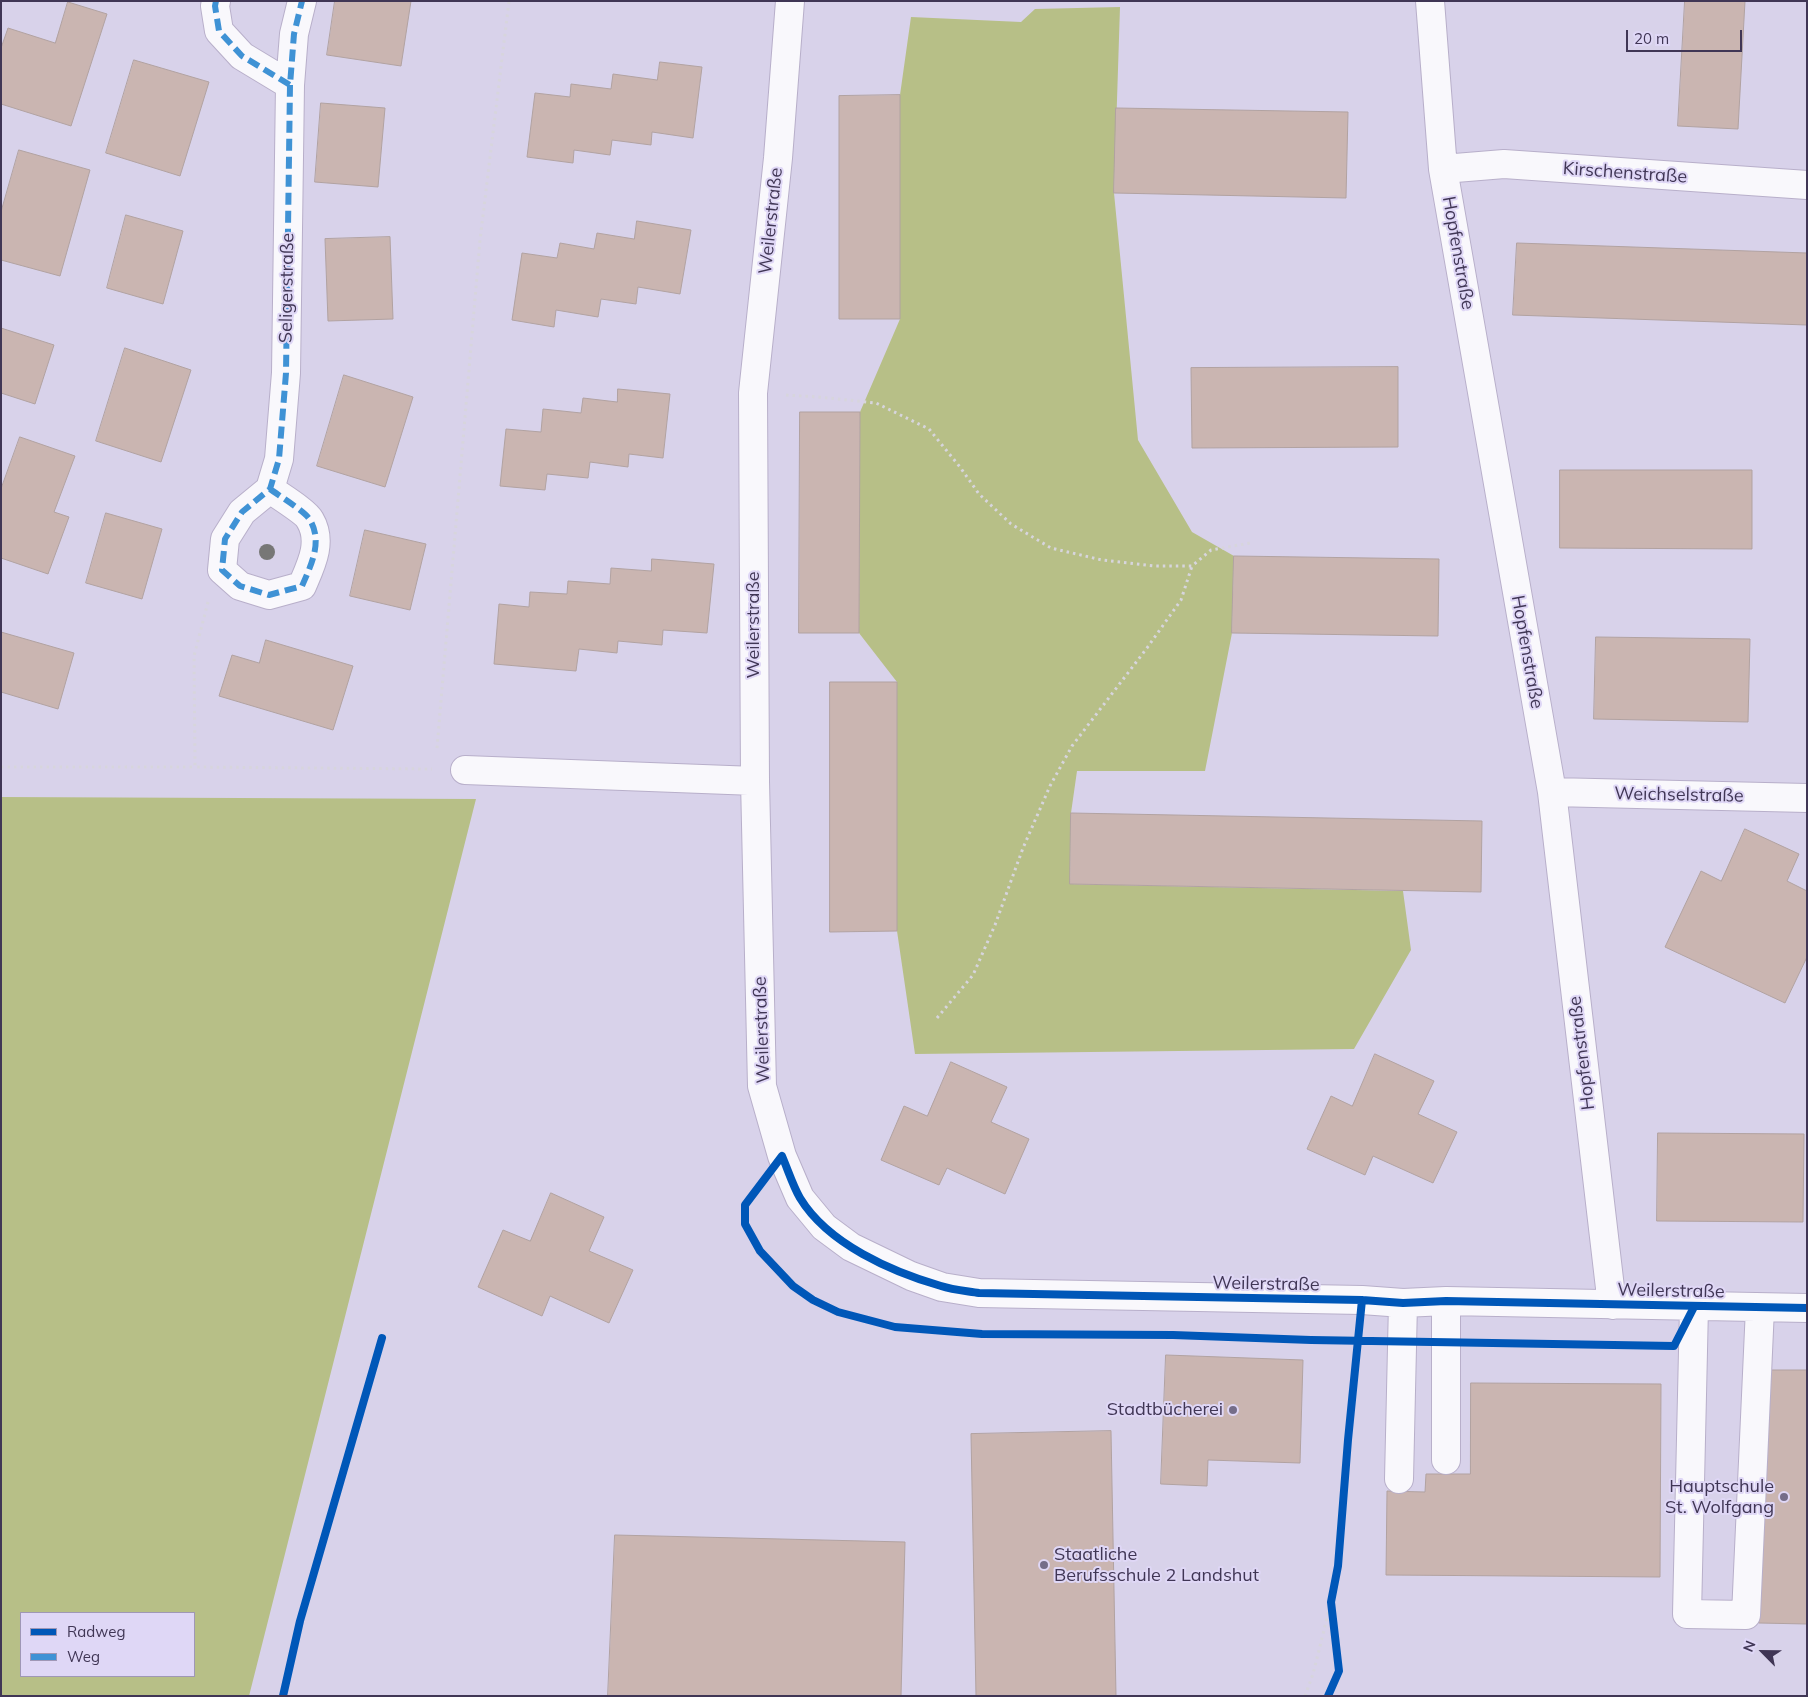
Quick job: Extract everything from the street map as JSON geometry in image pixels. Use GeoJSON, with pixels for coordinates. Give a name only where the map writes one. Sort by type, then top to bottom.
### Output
{"type":"FeatureCollection","features":[{"type":"Feature","properties":{"kind":"street"},"geometry":{"type":"LineString","coordinates":[[216,1],[219,31],[225,38],[242,56],[290,85]]}},
{"type":"Feature","properties":{"kind":"street","name":"Seligerstraße"},"geometry":{"type":"LineString","coordinates":[[270,489],[279,459],[286,373],[290,85],[294,34],[302,1]]}},
{"type":"Feature","properties":{"kind":"street","name":"Weilerstraße"},"geometry":{"type":"LineString","coordinates":[[790,1],[778,158],[753,394],[755,781],[762,1086],[782,1156],[800,1198],[824,1227],[851,1248],[896,1269],[942,1287],[979,1293],[1362,1300],[1403,1303],[1446,1302],[1807,1308]]}},
{"type":"Feature","properties":{"kind":"street","name":"Hopfenstraße"},"geometry":{"type":"LineString","coordinates":[[1430,1],[1443,170],[1552,792],[1612,1305]]}},
{"type":"Feature","properties":{"kind":"street","name":"Kirschenstraße"},"geometry":{"type":"LineString","coordinates":[[1443,170],[1504,164],[1807,185]]}},
{"type":"Feature","properties":{"kind":"street"},"geometry":{"type":"LineString","coordinates":[[270,489],[310,518],[317,541],[314,558],[302,586],[269,595],[240,586],[222,570],[225,539],[242,512],[270,489]]}},
{"type":"Feature","properties":{"kind":"street"},"geometry":{"type":"LineString","coordinates":[[465,770],[755,781]]}},
{"type":"Feature","properties":{"kind":"street","name":"Weichselstraße"},"geometry":{"type":"LineString","coordinates":[[1552,792],[1807,798]]}},
{"type":"Feature","properties":{"kind":"street"},"geometry":{"type":"LineString","coordinates":[[1446,1302],[1446,1460]]}},
{"type":"Feature","properties":{"kind":"street"},"geometry":{"type":"LineString","coordinates":[[1399,1479],[1403,1303]]}},
{"type":"Feature","properties":{"kind":"street"},"geometry":{"type":"LineString","coordinates":[[1694,1307],[1687,1614],[1746,1615],[1760,1308]]}},
{"type":"Feature","properties":{"kind":"path"},"geometry":{"type":"LineString","coordinates":[[436,769],[480,240],[509,1]]}},
{"type":"Feature","properties":{"kind":"path"},"geometry":{"type":"LineString","coordinates":[[753,394],[819,397],[876,403],[929,429],[979,494],[1011,524],[1051,548],[1102,560],[1155,566],[1192,566]]}},
{"type":"Feature","properties":{"kind":"path"},"geometry":{"type":"LineString","coordinates":[[937,1018],[973,974],[995,926],[1023,848],[1050,786],[1068,754],[1148,648],[1181,600],[1192,566],[1211,550],[1250,543]]}},
{"type":"Feature","properties":{"kind":"path"},"geometry":{"type":"LineString","coordinates":[[195,767],[194,656],[211,590],[222,570]]}},
{"type":"Feature","properties":{"kind":"path"},"geometry":{"type":"LineString","coordinates":[[1,766],[465,770]]}},
{"type":"Feature","properties":{"kind":"path"},"geometry":{"type":"LineString","coordinates":[[1305,1696],[1313,1674],[1333,1593]]}},
{"type":"Feature","properties":{"kind":"path"},"geometry":{"type":"LineString","coordinates":[[1331,1602],[1334,1631]]}},
{"type":"Feature","properties":{"kind":"green space"},"geometry":{"type":"Polygon","coordinates":[[[1120,7],[1114,193],[1138,440],[1192,532],[1234,556],[1232,633],[1205,771],[1077,771],[1071,813],[1070,884],[1403,891],[1411,950],[1354,1049],[915,1054],[897,931],[897,682],[859,633],[860,412],[900,319],[900,95],[911,17],[1021,22],[1035,9],[1120,7]]]}},
{"type":"Feature","properties":{"kind":"green space"},"geometry":{"type":"Polygon","coordinates":[[[1,797],[476,799],[249,1696],[1,1696],[1,797]]]}},
{"type":"Feature","properties":{"kind":"building"},"geometry":{"type":"Polygon","coordinates":[[[335,1],[411,1],[401,66],[327,55],[335,1]]]}},
{"type":"Feature","properties":{"kind":"building"},"geometry":{"type":"Polygon","coordinates":[[[1685,1],[1745,1],[1738,129],[1678,126],[1685,1]]]}},
{"type":"Feature","properties":{"kind":"building"},"geometry":{"type":"Polygon","coordinates":[[[68,2],[107,14],[71,126],[1,104],[1,48],[8,28],[55,43],[68,2]]]}},
{"type":"Feature","properties":{"kind":"building"},"geometry":{"type":"Polygon","coordinates":[[[134,60],[209,82],[180,176],[106,153],[134,60]]]}},
{"type":"Feature","properties":{"kind":"building"},"geometry":{"type":"Polygon","coordinates":[[[660,62],[702,67],[693,138],[652,132],[651,145],[612,140],[610,155],[574,150],[573,163],[527,157],[535,93],[570,97],[571,84],[611,89],[613,74],[657,80],[660,62]]]}},
{"type":"Feature","properties":{"kind":"building"},"geometry":{"type":"Polygon","coordinates":[[[900,95],[900,319],[839,319],[839,96],[900,95]]]}},
{"type":"Feature","properties":{"kind":"building"},"geometry":{"type":"Polygon","coordinates":[[[321,103],[385,108],[378,187],[315,182],[321,103]]]}},
{"type":"Feature","properties":{"kind":"building"},"geometry":{"type":"Polygon","coordinates":[[[1116,108],[1348,112],[1346,198],[1114,193],[1116,108]]]}},
{"type":"Feature","properties":{"kind":"building"},"geometry":{"type":"Polygon","coordinates":[[[19,150],[90,170],[60,276],[1,260],[1,212],[19,150]]]}},
{"type":"Feature","properties":{"kind":"building"},"geometry":{"type":"Polygon","coordinates":[[[126,215],[183,231],[163,304],[107,288],[126,215]]]}},
{"type":"Feature","properties":{"kind":"building"},"geometry":{"type":"Polygon","coordinates":[[[637,221],[691,230],[680,294],[638,287],[636,304],[601,299],[598,317],[556,310],[554,327],[512,320],[522,253],[557,258],[560,243],[594,249],[597,233],[634,239],[637,221]]]}},
{"type":"Feature","properties":{"kind":"building"},"geometry":{"type":"Polygon","coordinates":[[[390,237],[393,319],[328,321],[325,239],[390,237]]]}},
{"type":"Feature","properties":{"kind":"building"},"geometry":{"type":"Polygon","coordinates":[[[1517,243],[1807,253],[1807,325],[1513,315],[1517,243]]]}},
{"type":"Feature","properties":{"kind":"building"},"geometry":{"type":"Polygon","coordinates":[[[1,328],[54,345],[35,404],[1,393],[1,328]]]}},
{"type":"Feature","properties":{"kind":"building"},"geometry":{"type":"Polygon","coordinates":[[[125,348],[191,370],[161,462],[96,441],[125,348]]]}},
{"type":"Feature","properties":{"kind":"building"},"geometry":{"type":"Polygon","coordinates":[[[1398,367],[1398,447],[1192,448],[1191,368],[1398,367]]]}},
{"type":"Feature","properties":{"kind":"building"},"geometry":{"type":"Polygon","coordinates":[[[344,375],[413,397],[385,487],[317,466],[344,375]]]}},
{"type":"Feature","properties":{"kind":"building"},"geometry":{"type":"Polygon","coordinates":[[[618,389],[670,394],[663,458],[629,454],[628,467],[590,462],[588,478],[547,474],[545,490],[500,486],[506,429],[541,432],[543,409],[581,413],[583,398],[617,402],[618,389]]]}},
{"type":"Feature","properties":{"kind":"building"},"geometry":{"type":"Polygon","coordinates":[[[800,412],[860,412],[859,633],[799,633],[800,412]]]}},
{"type":"Feature","properties":{"kind":"building"},"geometry":{"type":"Polygon","coordinates":[[[20,437],[75,456],[54,512],[69,517],[48,574],[1,558],[1,489],[20,437]]]}},
{"type":"Feature","properties":{"kind":"building"},"geometry":{"type":"Polygon","coordinates":[[[1560,470],[1752,470],[1752,549],[1560,548],[1560,470]]]}},
{"type":"Feature","properties":{"kind":"building"},"geometry":{"type":"Polygon","coordinates":[[[106,513],[162,529],[142,599],[86,583],[106,513]]]}},
{"type":"Feature","properties":{"kind":"building"},"geometry":{"type":"Polygon","coordinates":[[[365,530],[426,544],[410,610],[350,596],[365,530]]]}},
{"type":"Feature","properties":{"kind":"building"},"geometry":{"type":"Polygon","coordinates":[[[1234,556],[1439,559],[1438,636],[1232,633],[1234,556]]]}},
{"type":"Feature","properties":{"kind":"building"},"geometry":{"type":"Polygon","coordinates":[[[652,559],[714,564],[707,633],[663,630],[662,645],[618,641],[617,653],[579,649],[576,671],[494,664],[499,604],[529,607],[530,592],[567,594],[568,581],[610,584],[611,568],[651,571],[652,559]]]}},
{"type":"Feature","properties":{"kind":"building"},"geometry":{"type":"Polygon","coordinates":[[[1,632],[74,653],[58,709],[1,692],[1,632]]]}},
{"type":"Feature","properties":{"kind":"building"},"geometry":{"type":"Polygon","coordinates":[[[1596,637],[1750,639],[1748,722],[1594,719],[1596,637]]]}},
{"type":"Feature","properties":{"kind":"building"},"geometry":{"type":"Polygon","coordinates":[[[266,640],[353,666],[333,730],[219,696],[232,655],[259,663],[266,640]]]}},
{"type":"Feature","properties":{"kind":"building"},"geometry":{"type":"Polygon","coordinates":[[[830,682],[897,682],[897,931],[830,932],[830,682]]]}},
{"type":"Feature","properties":{"kind":"building"},"geometry":{"type":"Polygon","coordinates":[[[1071,813],[1482,821],[1481,892],[1070,884],[1071,813]]]}},
{"type":"Feature","properties":{"kind":"building"},"geometry":{"type":"Polygon","coordinates":[[[1745,829],[1799,854],[1787,881],[1807,891],[1807,957],[1785,1003],[1665,947],[1701,871],[1721,881],[1745,829]]]}},
{"type":"Feature","properties":{"kind":"building"},"geometry":{"type":"Polygon","coordinates":[[[1375,1054],[1434,1081],[1418,1114],[1457,1132],[1433,1183],[1373,1156],[1365,1175],[1307,1149],[1331,1096],[1352,1106],[1375,1054]]]}},
{"type":"Feature","properties":{"kind":"building"},"geometry":{"type":"Polygon","coordinates":[[[951,1062],[1007,1087],[991,1122],[1029,1139],[1005,1194],[947,1168],[939,1185],[881,1160],[904,1106],[927,1116],[951,1062]]]}},
{"type":"Feature","properties":{"kind":"building"},"geometry":{"type":"Polygon","coordinates":[[[1658,1133],[1804,1134],[1803,1222],[1657,1221],[1658,1133]]]}},
{"type":"Feature","properties":{"kind":"building"},"geometry":{"type":"Polygon","coordinates":[[[551,1193],[604,1217],[589,1251],[633,1270],[609,1323],[550,1296],[542,1316],[478,1287],[503,1230],[530,1241],[551,1193]]]}},
{"type":"Feature","properties":{"kind":"building","name":"Stadtbücherei"},"geometry":{"type":"Polygon","coordinates":[[[1166,1355],[1303,1360],[1300,1463],[1208,1460],[1207,1486],[1161,1484],[1166,1355]]]}},
{"type":"Feature","properties":{"kind":"building","name":"Hauptschule St. Wolfgang"},"geometry":{"type":"Polygon","coordinates":[[[1764,1370],[1807,1370],[1807,1624],[1759,1623],[1764,1370]]]}},
{"type":"Feature","properties":{"kind":"building"},"geometry":{"type":"Polygon","coordinates":[[[1471,1383],[1661,1384],[1660,1577],[1386,1575],[1387,1491],[1425,1492],[1426,1474],[1470,1474],[1471,1383]]]}},
{"type":"Feature","properties":{"kind":"building","name":"Staatliche Berufsschule 2 Landshut"},"geometry":{"type":"Polygon","coordinates":[[[1111,1431],[1116,1696],[976,1696],[971,1434],[1111,1431]]]}},
{"type":"Feature","properties":{"kind":"building"},"geometry":{"type":"Polygon","coordinates":[[[615,1535],[905,1542],[901,1696],[608,1696],[615,1535]]]}},
{"type":"Feature","properties":{"kind":"marked path"},"geometry":{"type":"LineString","coordinates":[[216,1],[219,31],[242,56],[290,85],[294,34],[302,1]]}},
{"type":"Feature","properties":{"kind":"marked path"},"geometry":{"type":"LineString","coordinates":[[270,489],[298,508],[310,520],[314,528],[316,545],[312,562],[302,586],[269,595],[240,586],[222,570],[225,539],[242,512],[270,489],[279,459],[286,373],[290,85]]}},
{"type":"Feature","properties":{"kind":"cycle path"},"geometry":{"type":"LineString","coordinates":[[1694,1307],[1674,1346],[1311,1340],[1173,1335],[982,1334],[895,1327],[838,1312],[813,1300],[793,1286],[760,1251],[745,1224],[745,1205],[782,1156],[800,1198],[812,1214],[844,1242],[863,1254],[902,1273],[946,1287],[979,1293],[1362,1300],[1403,1303],[1446,1301],[1807,1308]]}},
{"type":"Feature","properties":{"kind":"cycle path"},"geometry":{"type":"LineString","coordinates":[[1328,1696],[1339,1671],[1331,1602],[1338,1566],[1362,1300]]}},
{"type":"Feature","properties":{"kind":"cycle path"},"geometry":{"type":"LineString","coordinates":[[283,1696],[300,1621],[382,1338]]}},
{"type":"Feature","properties":{"kind":"place","name":"Stadtbücherei"},"geometry":{"type":"Point","coordinates":[1233,1410]}},
{"type":"Feature","properties":{"kind":"place","name":"Hauptschule St. Wolfgang"},"geometry":{"type":"Point","coordinates":[1784,1497]}},
{"type":"Feature","properties":{"kind":"place","name":"Staatliche Berufsschule 2 Landshut"},"geometry":{"type":"Point","coordinates":[1044,1565]}}]}
